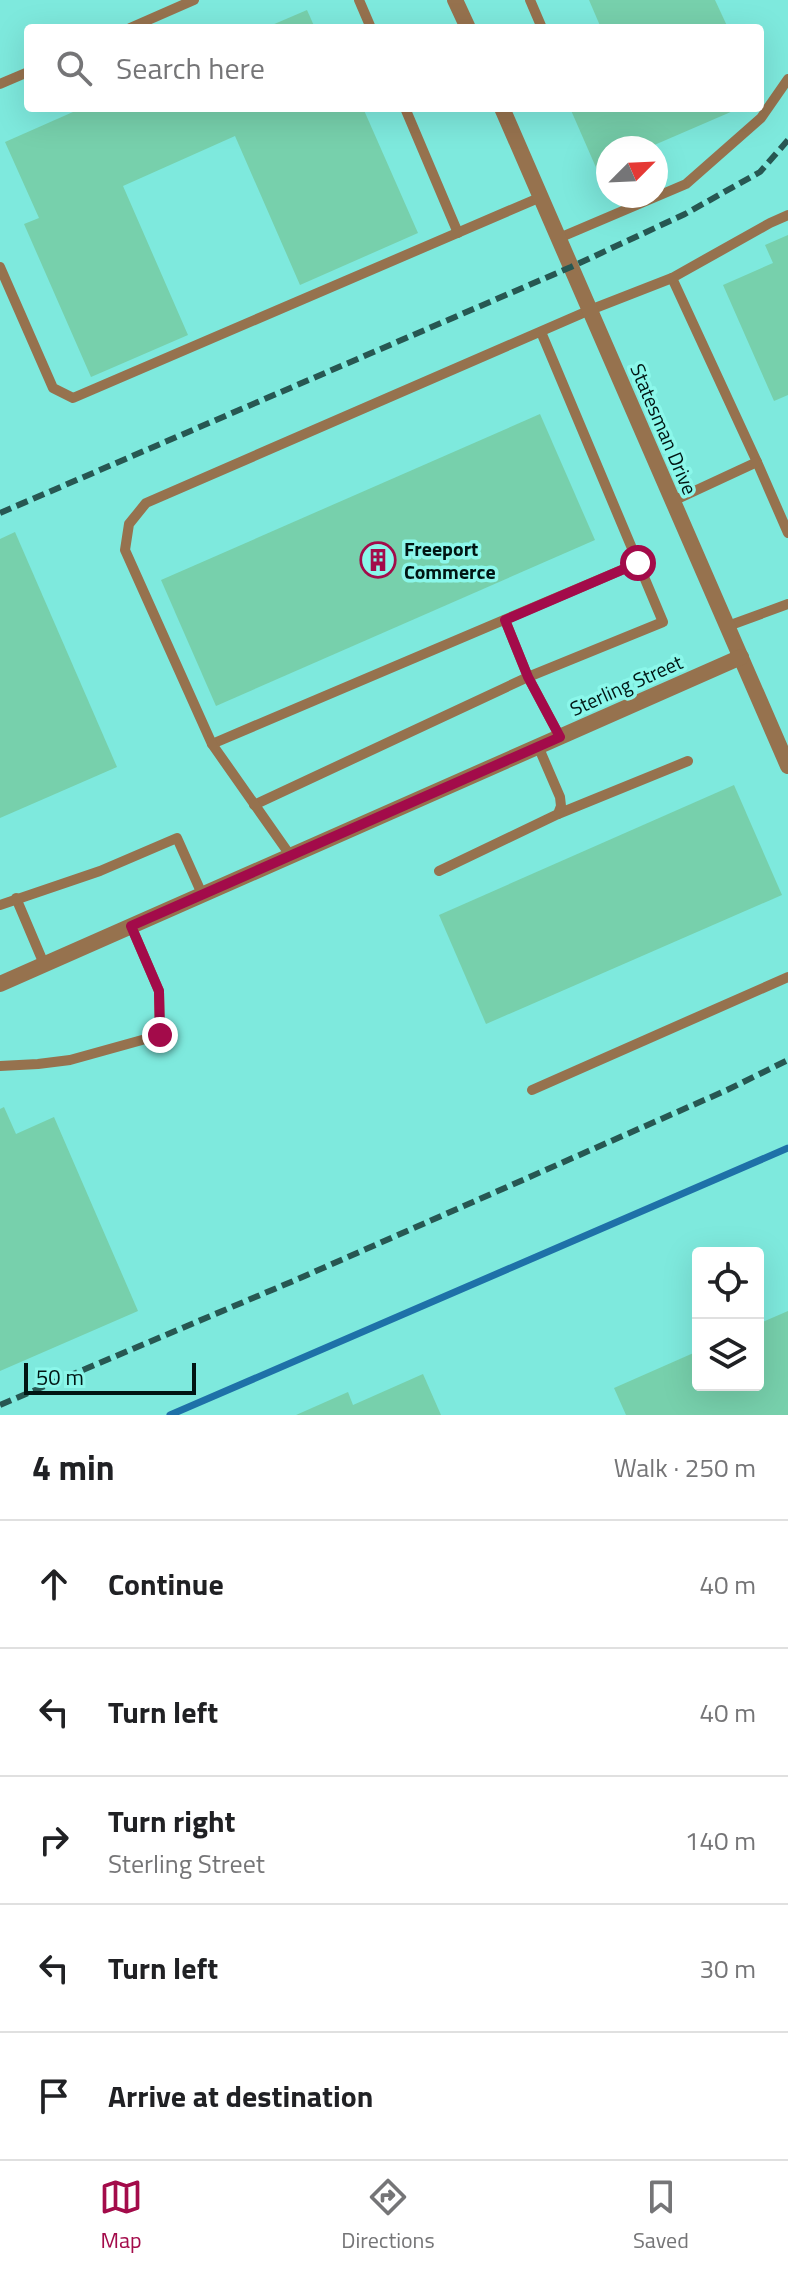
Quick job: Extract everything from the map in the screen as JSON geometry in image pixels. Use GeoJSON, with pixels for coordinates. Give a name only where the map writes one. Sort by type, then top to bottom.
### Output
{"type":"FeatureCollection","features":[{"type":"Feature","properties":{"kind":"street"},"geometry":{"type":"LineString","coordinates":[[455,0],[466,24]]}},
{"type":"Feature","properties":{"kind":"street","name":"Statesman Drive"},"geometry":{"type":"LineString","coordinates":[[504,112],[787,759]]}},
{"type":"Feature","properties":{"kind":"street","name":"Sterling Street"},"geometry":{"type":"LineString","coordinates":[[0,984],[741,657]]}},
{"type":"Feature","properties":{"kind":"lane"},"geometry":{"type":"LineString","coordinates":[[139,24],[194,0]]}},
{"type":"Feature","properties":{"kind":"lane"},"geometry":{"type":"LineString","coordinates":[[359,0],[369,24]]}},
{"type":"Feature","properties":{"kind":"lane"},"geometry":{"type":"LineString","coordinates":[[530,0],[540,24]]}},
{"type":"Feature","properties":{"kind":"lane"},"geometry":{"type":"LineString","coordinates":[[0,84],[24,74]]}},
{"type":"Feature","properties":{"kind":"lane"},"geometry":{"type":"LineString","coordinates":[[559,238],[686,184],[761,118],[788,79]]}},
{"type":"Feature","properties":{"kind":"lane"},"geometry":{"type":"LineString","coordinates":[[407,112],[458,233]]}},
{"type":"Feature","properties":{"kind":"lane"},"geometry":{"type":"LineString","coordinates":[[0,267],[53,388],[73,398],[541,197]]}},
{"type":"Feature","properties":{"kind":"lane"},"geometry":{"type":"LineString","coordinates":[[290,855],[212,744],[125,550],[129,524],[146,503],[590,310],[672,278],[788,215]]}},
{"type":"Feature","properties":{"kind":"lane"},"geometry":{"type":"LineString","coordinates":[[672,278],[788,533]]}},
{"type":"Feature","properties":{"kind":"lane"},"geometry":{"type":"LineString","coordinates":[[254,805],[528,677],[663,622],[541,332]]}},
{"type":"Feature","properties":{"kind":"lane"},"geometry":{"type":"LineString","coordinates":[[673,501],[757,462]]}},
{"type":"Feature","properties":{"kind":"lane"},"geometry":{"type":"LineString","coordinates":[[212,744],[638,563]]}},
{"type":"Feature","properties":{"kind":"lane"},"geometry":{"type":"LineString","coordinates":[[728,626],[788,604]]}},
{"type":"Feature","properties":{"kind":"lane"},"geometry":{"type":"LineString","coordinates":[[505,620],[528,677],[560,737]]}},
{"type":"Feature","properties":{"kind":"lane"},"geometry":{"type":"LineString","coordinates":[[538,746],[560,797],[558,814]]}},
{"type":"Feature","properties":{"kind":"lane"},"geometry":{"type":"LineString","coordinates":[[439,871],[558,814],[688,761]]}},
{"type":"Feature","properties":{"kind":"lane"},"geometry":{"type":"LineString","coordinates":[[0,905],[100,871],[177,838],[202,894]]}},
{"type":"Feature","properties":{"kind":"lane"},"geometry":{"type":"LineString","coordinates":[[16,898],[44,964]]}},
{"type":"Feature","properties":{"kind":"lane"},"geometry":{"type":"LineString","coordinates":[[0,1066],[70,1060],[160,1035],[159,991],[131,926]]}},
{"type":"Feature","properties":{"kind":"lane"},"geometry":{"type":"LineString","coordinates":[[532,1090],[788,977]]}},
{"type":"Feature","properties":{"kind":"building"},"geometry":{"type":"Polygon","coordinates":[[[589,0],[715,0],[726,24],[599,24],[589,0]]]}},
{"type":"Feature","properties":{"kind":"building"},"geometry":{"type":"Polygon","coordinates":[[[307,10],[313,24],[274,24],[307,10]]]}},
{"type":"Feature","properties":{"kind":"building"},"geometry":{"type":"Polygon","coordinates":[[[73,112],[365,112],[418,233],[300,285],[235,136],[123,186],[188,335],[91,377],[24,224],[39,218],[5,142],[73,112]]]}},
{"type":"Feature","properties":{"kind":"building"},"geometry":{"type":"Polygon","coordinates":[[[572,112],[731,112],[668,139],[668,136],[596,136],[596,168],[572,112]]]}},
{"type":"Feature","properties":{"kind":"building"},"geometry":{"type":"Polygon","coordinates":[[[788,235],[788,395],[774,401],[723,285],[773,263],[765,245],[788,235]]]}},
{"type":"Feature","properties":{"kind":"building","name":"Freeport Commerce"},"geometry":{"type":"Polygon","coordinates":[[[540,414],[595,540],[216,706],[161,580],[540,414]]]}},
{"type":"Feature","properties":{"kind":"building"},"geometry":{"type":"Polygon","coordinates":[[[15,532],[117,767],[0,818],[0,539],[15,532]]]}},
{"type":"Feature","properties":{"kind":"building"},"geometry":{"type":"Polygon","coordinates":[[[734,785],[782,895],[486,1024],[439,915],[734,785]]]}},
{"type":"Feature","properties":{"kind":"building"},"geometry":{"type":"Polygon","coordinates":[[[4,1107],[16,1134],[54,1117],[138,1311],[0,1371],[0,1109],[4,1107]]]}},
{"type":"Feature","properties":{"kind":"building"},"geometry":{"type":"Polygon","coordinates":[[[788,1311],[788,1415],[626,1415],[614,1388],[692,1354],[692,1391],[764,1391],[764,1321],[788,1311]]]}},
{"type":"Feature","properties":{"kind":"building"},"geometry":{"type":"Polygon","coordinates":[[[423,1374],[441,1415],[296,1415],[348,1392],[353,1405],[423,1374]]]}},
{"type":"Feature","properties":{"kind":"waterway"},"geometry":{"type":"LineString","coordinates":[[170,1415],[788,1148]]}},
{"type":"Feature","properties":{"kind":"railway"},"geometry":{"type":"LineString","coordinates":[[0,513],[571,267],[685,214],[760,172],[788,140]]}},
{"type":"Feature","properties":{"kind":"railway"},"geometry":{"type":"LineString","coordinates":[[0,1405],[298,1279],[727,1090],[788,1060]]}},
{"type":"Feature","properties":{"kind":"place","name":"Freeport Commerce"},"geometry":{"type":"Point","coordinates":[378,560]}},
{"type":"Feature","properties":{"kind":"route"},"geometry":{"type":"LineString","coordinates":[[160,1035],[159,991],[131,926],[560,737],[528,677],[505,620],[638,563]]}}]}
